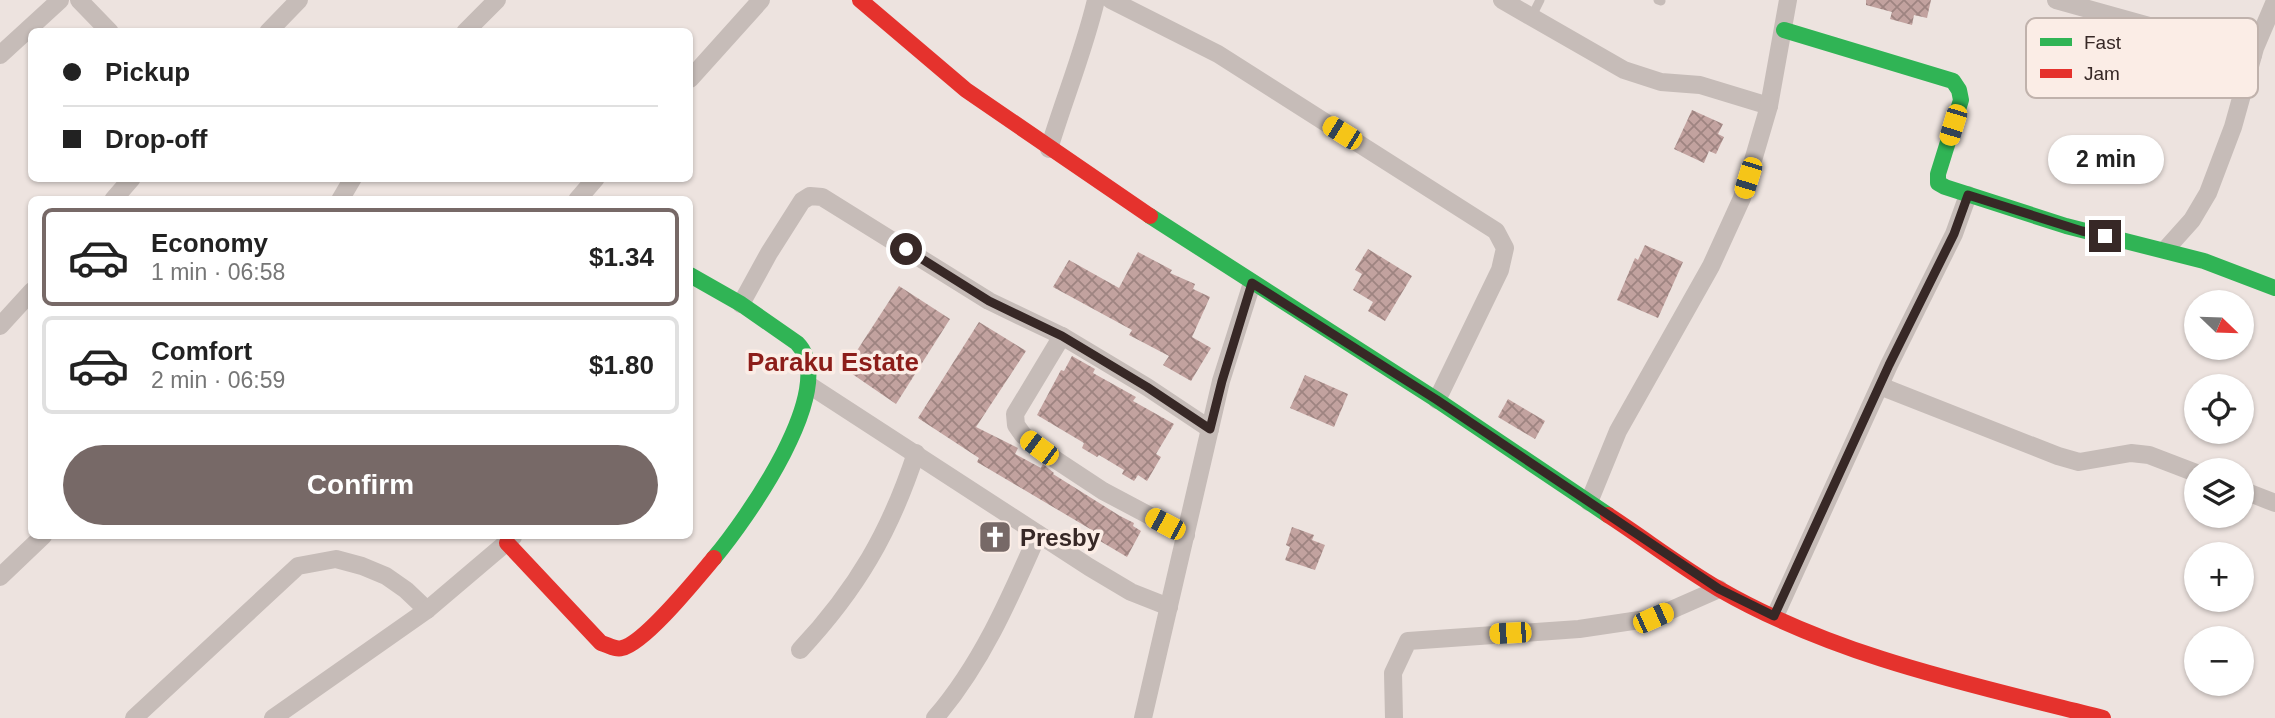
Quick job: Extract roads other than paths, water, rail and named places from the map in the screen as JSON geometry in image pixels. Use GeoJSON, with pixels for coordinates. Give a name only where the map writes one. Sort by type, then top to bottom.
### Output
{"type":"FeatureCollection","features":[{"type":"Feature","properties":{"kind":"street"},"geometry":{"type":"LineString","coordinates":[[29,28],[60,0]]}},
{"type":"Feature","properties":{"kind":"street"},"geometry":{"type":"LineString","coordinates":[[79,0],[106,28]]}},
{"type":"Feature","properties":{"kind":"street"},"geometry":{"type":"LineString","coordinates":[[272,28],[299,0]]}},
{"type":"Feature","properties":{"kind":"street"},"geometry":{"type":"LineString","coordinates":[[468,28],[497,0]]}},
{"type":"Feature","properties":{"kind":"street"},"geometry":{"type":"LineString","coordinates":[[693,76],[761,0]]}},
{"type":"Feature","properties":{"kind":"street"},"geometry":{"type":"LineString","coordinates":[[860,0],[966,90],[1049,149],[1252,283],[1437,400],[1719,589],[1844,646],[1902,665],[2103,718]]}},
{"type":"Feature","properties":{"kind":"street"},"geometry":{"type":"LineString","coordinates":[[1049,149],[1088,35],[1096,0]]}},
{"type":"Feature","properties":{"kind":"street"},"geometry":{"type":"LineString","coordinates":[[1111,0],[1218,54],[1496,230],[1505,248],[1500,270],[1437,400]]}},
{"type":"Feature","properties":{"kind":"street"},"geometry":{"type":"LineString","coordinates":[[1502,0],[1624,70],[1661,82],[1700,85],[1769,106]]}},
{"type":"Feature","properties":{"kind":"street"},"geometry":{"type":"LineString","coordinates":[[1589,502],[1618,431],[1712,267],[1742,198],[1769,106],[1788,0]]}},
{"type":"Feature","properties":{"kind":"street"},"geometry":{"type":"LineString","coordinates":[[2068,1],[2126,18]]}},
{"type":"Feature","properties":{"kind":"street"},"geometry":{"type":"LineString","coordinates":[[2258,43],[2275,1]]}},
{"type":"Feature","properties":{"kind":"street"},"geometry":{"type":"LineString","coordinates":[[0,55],[28,29]]}},
{"type":"Feature","properties":{"kind":"street"},"geometry":{"type":"LineString","coordinates":[[1784,30],[1954,81],[1961,100],[1938,174],[1938,183],[1945,187],[2082,231],[2166,249],[2251,276],[2275,288]]}},
{"type":"Feature","properties":{"kind":"street"},"geometry":{"type":"LineString","coordinates":[[2166,249],[2192,220],[2208,193],[2241,98]]}},
{"type":"Feature","properties":{"kind":"street"},"geometry":{"type":"LineString","coordinates":[[116,196],[129,182]]}},
{"type":"Feature","properties":{"kind":"street"},"geometry":{"type":"LineString","coordinates":[[580,196],[593,182]]}},
{"type":"Feature","properties":{"kind":"street"},"geometry":{"type":"LineString","coordinates":[[1774,616],[1880,386],[1954,234],[1968,195]]}},
{"type":"Feature","properties":{"kind":"street"},"geometry":{"type":"LineString","coordinates":[[741,304],[802,201],[810,196],[822,197],[989,301],[1062,336],[1210,429]]}},
{"type":"Feature","properties":{"kind":"street"},"geometry":{"type":"LineString","coordinates":[[273,718],[427,610],[511,539],[534,575],[601,643],[618,649],[625,648],[646,633],[694,583],[735,533],[762,492],[802,412],[810,373],[804,350],[741,304],[693,277]]}},
{"type":"Feature","properties":{"kind":"street"},"geometry":{"type":"LineString","coordinates":[[1143,718],[1222,381],[1252,283]]}},
{"type":"Feature","properties":{"kind":"street"},"geometry":{"type":"LineString","coordinates":[[0,326],[28,295]]}},
{"type":"Feature","properties":{"kind":"street"},"geometry":{"type":"LineString","coordinates":[[1062,336],[1015,414],[1016,425],[1023,435],[1103,491],[1186,535]]}},
{"type":"Feature","properties":{"kind":"street"},"geometry":{"type":"LineString","coordinates":[[809,385],[1132,592],[1169,607]]}},
{"type":"Feature","properties":{"kind":"street"},"geometry":{"type":"LineString","coordinates":[[1880,386],[2058,456],[2079,461],[2140,454],[2184,468]]}},
{"type":"Feature","properties":{"kind":"street"},"geometry":{"type":"LineString","coordinates":[[800,650],[832,616],[874,554],[900,499],[916,453]]}},
{"type":"Feature","properties":{"kind":"street"},"geometry":{"type":"LineString","coordinates":[[2254,495],[2275,503]]}},
{"type":"Feature","properties":{"kind":"street"},"geometry":{"type":"LineString","coordinates":[[935,718],[957,693],[1006,610],[1038,534]]}},
{"type":"Feature","properties":{"kind":"street"},"geometry":{"type":"LineString","coordinates":[[0,577],[40,539]]}},
{"type":"Feature","properties":{"kind":"street"},"geometry":{"type":"LineString","coordinates":[[139,717],[298,566],[336,559],[362,566],[386,576],[427,610]]}},
{"type":"Feature","properties":{"kind":"street"},"geometry":{"type":"LineString","coordinates":[[1394,718],[1393,673],[1408,641],[1579,629],[1653,618],[1719,589]]}},
{"type":"Feature","properties":{"kind":"lane"},"geometry":{"type":"LineString","coordinates":[[1531,18],[1540,0]]}},
{"type":"Feature","properties":{"kind":"place","name":"Presby"},"geometry":{"type":"Point","coordinates":[995,537]}},
{"type":"Feature","properties":{"kind":"district","name":"Paraku Estate"},"geometry":{"type":"Point","coordinates":[833,362]}}]}
